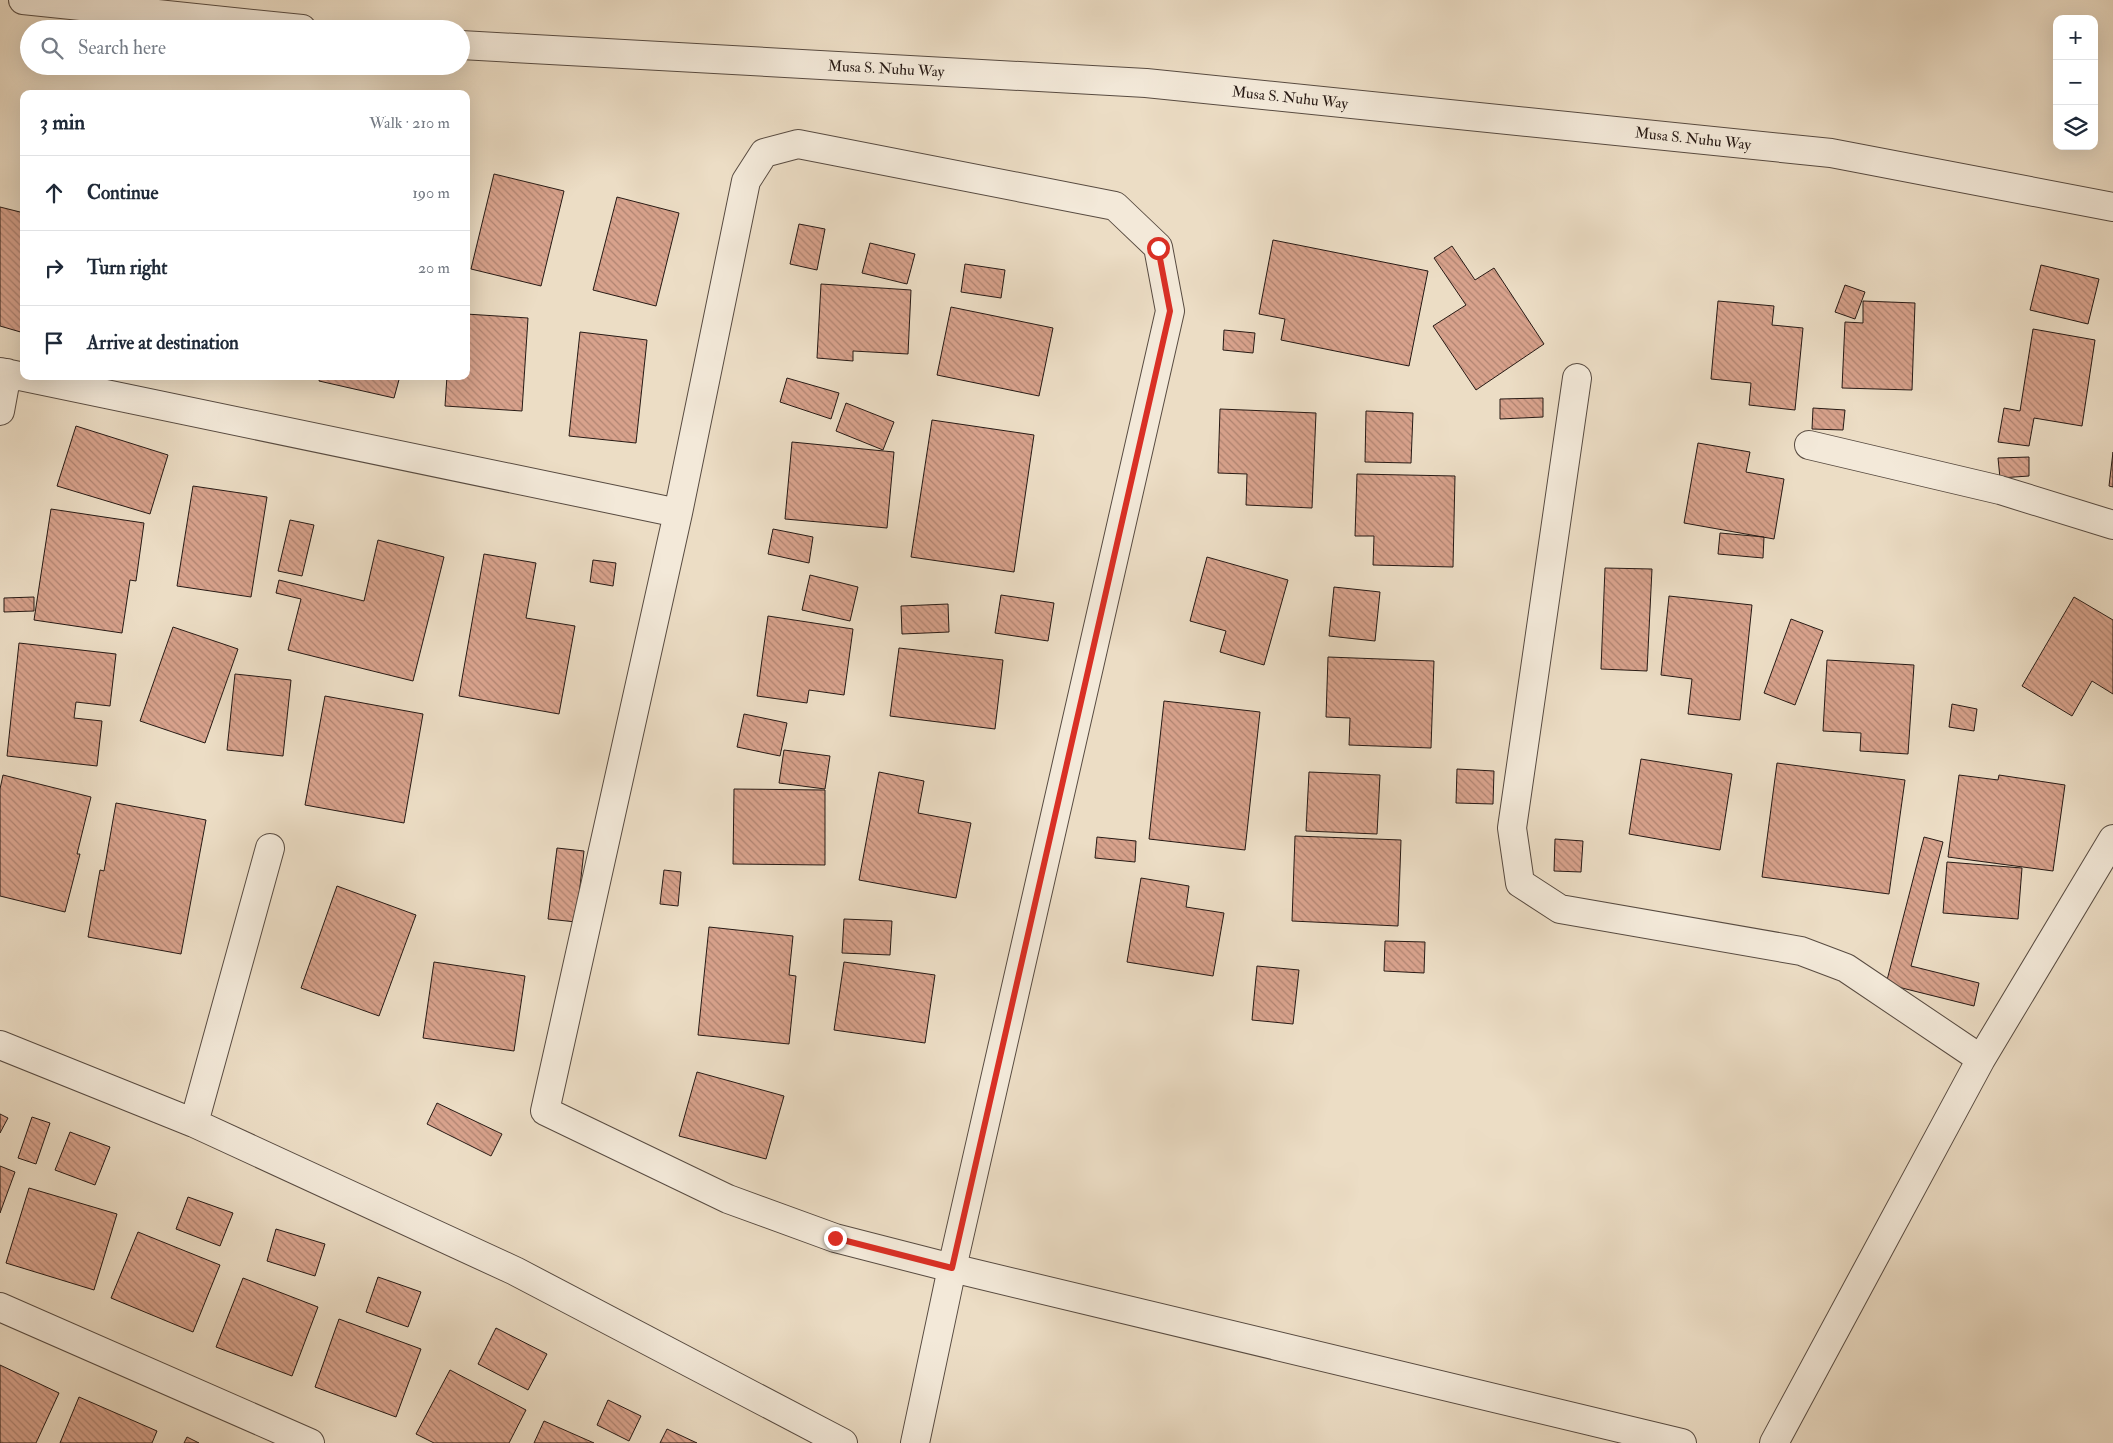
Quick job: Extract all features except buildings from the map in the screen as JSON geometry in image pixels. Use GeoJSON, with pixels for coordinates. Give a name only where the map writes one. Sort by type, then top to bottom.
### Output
{"type":"FeatureCollection","features":[{"type":"Feature","properties":{"kind":"street"},"geometry":{"type":"LineString","coordinates":[[23,0],[215,20]]}},
{"type":"Feature","properties":{"kind":"street","name":"Musa S. Nuhu Way"},"geometry":{"type":"LineString","coordinates":[[470,45],[1146,83],[1831,153],[2113,207]]}},
{"type":"Feature","properties":{"kind":"street"},"geometry":{"type":"LineString","coordinates":[[914,1443],[952,1268],[1170,311],[1158,248],[1115,206],[798,144],[764,153],[746,181],[678,513],[545,1110],[728,1199],[835,1238],[952,1268],[1682,1443]]}},
{"type":"Feature","properties":{"kind":"street"},"geometry":{"type":"LineString","coordinates":[[0,411],[4,373],[20,376]]}},
{"type":"Feature","properties":{"kind":"street"},"geometry":{"type":"LineString","coordinates":[[1577,378],[1512,828],[1520,883],[1560,909],[1767,944],[1810,954],[1846,968],[1981,1059]]}},
{"type":"Feature","properties":{"kind":"street"},"geometry":{"type":"LineString","coordinates":[[38,380],[678,513]]}},
{"type":"Feature","properties":{"kind":"street"},"geometry":{"type":"LineString","coordinates":[[1809,445],[2000,490],[2113,525]]}},
{"type":"Feature","properties":{"kind":"street"},"geometry":{"type":"LineString","coordinates":[[1774,1443],[1981,1059],[2113,839]]}},
{"type":"Feature","properties":{"kind":"street"},"geometry":{"type":"LineString","coordinates":[[194,1123],[270,848]]}},
{"type":"Feature","properties":{"kind":"street"},"geometry":{"type":"LineString","coordinates":[[0,1045],[194,1123],[514,1271],[843,1443]]}},
{"type":"Feature","properties":{"kind":"street"},"geometry":{"type":"LineString","coordinates":[[0,1306],[310,1443]]}},
{"type":"Feature","properties":{"kind":"route"},"geometry":{"type":"LineString","coordinates":[[835,1238],[952,1268],[1170,311],[1158,248]]}}]}
